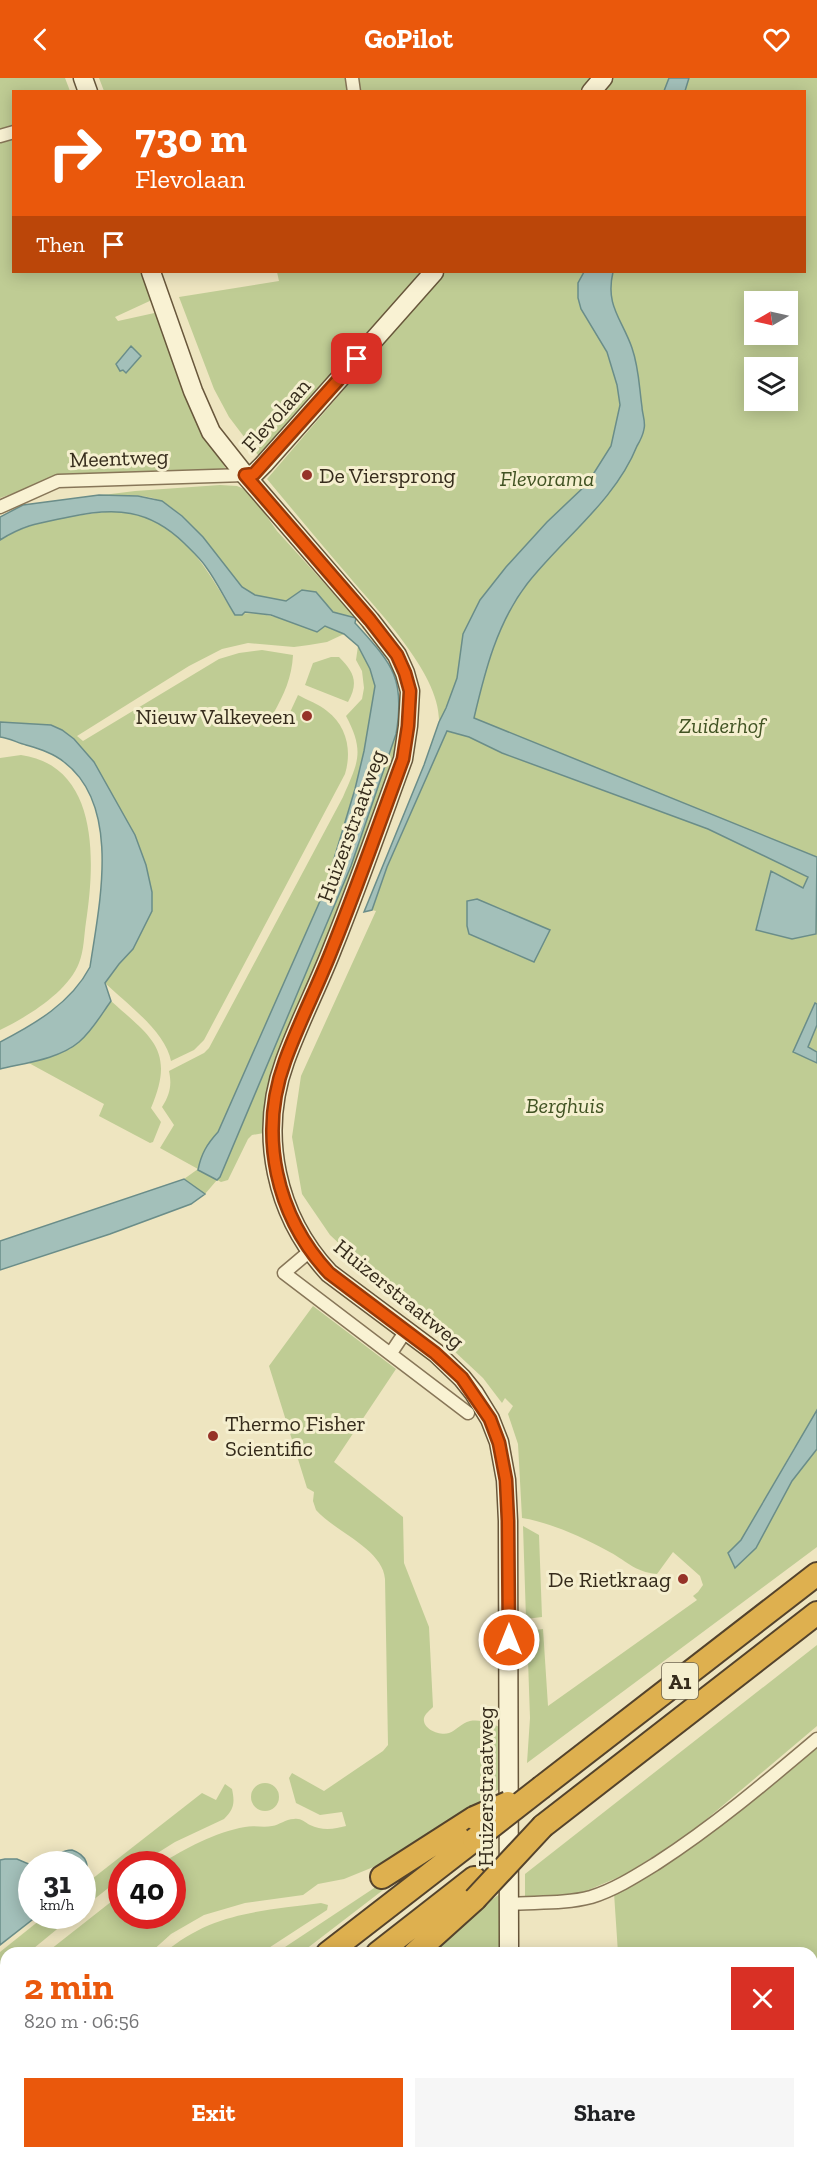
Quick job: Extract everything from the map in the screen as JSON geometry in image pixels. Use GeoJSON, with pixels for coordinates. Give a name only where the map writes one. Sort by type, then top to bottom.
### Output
{"type":"FeatureCollection","features":[{"type":"Feature","properties":{"kind":"highway","name":"A1"},"geometry":{"type":"LineString","coordinates":[[382,1877],[474,1829],[542,1787],[817,1574]]}},
{"type":"Feature","properties":{"kind":"highway","name":"A1"},"geometry":{"type":"LineString","coordinates":[[421,1947],[475,1889],[543,1826],[817,1613]]}},
{"type":"Feature","properties":{"kind":"highway","name":"A1"},"geometry":{"type":"LineString","coordinates":[[335,1947],[474,1829]]}},
{"type":"Feature","properties":{"kind":"highway","name":"A1"},"geometry":{"type":"LineString","coordinates":[[387,1947],[475,1889]]}},
{"type":"Feature","properties":{"kind":"street"},"geometry":{"type":"LineString","coordinates":[[593,90],[603,78]]}},
{"type":"Feature","properties":{"kind":"street","name":"Huizerstraatweg"},"geometry":{"type":"LineString","coordinates":[[151,273],[193,391],[211,432],[397,655],[410,691],[403,759],[333,948],[285,1062],[277,1094],[273,1139],[277,1178],[288,1212],[310,1251],[329,1273],[435,1353],[462,1378],[490,1419],[503,1456],[508,1521],[509,1947]]}},
{"type":"Feature","properties":{"kind":"street","name":"Flevolaan"},"geometry":{"type":"LineString","coordinates":[[245,475],[254,474],[264,464],[433,273]]}},
{"type":"Feature","properties":{"kind":"street","name":"Meentweg"},"geometry":{"type":"LineString","coordinates":[[0,507],[58,482],[245,475]]}},
{"type":"Feature","properties":{"kind":"street"},"geometry":{"type":"LineString","coordinates":[[310,1251],[284,1273],[468,1413]]}},
{"type":"Feature","properties":{"kind":"street"},"geometry":{"type":"LineString","coordinates":[[391,1353],[405,1332]]}},
{"type":"Feature","properties":{"kind":"street"},"geometry":{"type":"LineString","coordinates":[[509,1904],[578,1900],[615,1887],[673,1852],[730,1812],[817,1739]]}},
{"type":"Feature","properties":{"kind":"green space"},"geometry":{"type":"Polygon","coordinates":[[[0,78],[65,78],[70,90],[12,90],[12,129],[0,132],[0,78]]]}},
{"type":"Feature","properties":{"kind":"green space"},"geometry":{"type":"Polygon","coordinates":[[[99,78],[345,78],[347,90],[104,90],[99,78]]]}},
{"type":"Feature","properties":{"kind":"green space"},"geometry":{"type":"Polygon","coordinates":[[[358,78],[593,78],[583,90],[360,90],[358,78]]]}},
{"type":"Feature","properties":{"kind":"green space"},"geometry":{"type":"Polygon","coordinates":[[[612,78],[817,78],[817,1424],[794,1448],[741,1540],[728,1553],[735,1568],[756,1548],[792,1481],[817,1449],[817,1547],[527,1763],[530,1718],[527,1631],[543,1629],[548,1706],[697,1600],[693,1596],[703,1585],[700,1576],[673,1552],[657,1574],[649,1573],[576,1535],[554,1526],[522,1518],[518,1444],[508,1414],[513,1406],[505,1398],[502,1403],[483,1378],[330,1235],[302,1194],[292,1137],[301,1076],[376,911],[372,910],[387,867],[446,731],[457,734],[448,705],[439,722],[437,703],[429,683],[404,643],[267,479],[444,273],[806,273],[806,90],[602,90],[612,78]]]}},
{"type":"Feature","properties":{"kind":"green space"},"geometry":{"type":"Polygon","coordinates":[[[12,139],[12,273],[144,273],[154,299],[115,317],[118,321],[159,312],[199,423],[226,469],[95,478],[28,488],[0,498],[0,142],[12,139]]]}},
{"type":"Feature","properties":{"kind":"green space"},"geometry":{"type":"Polygon","coordinates":[[[277,273],[423,273],[261,459],[229,417],[214,389],[179,297],[279,281],[277,273]]]}},
{"type":"Feature","properties":{"kind":"green space"},"geometry":{"type":"Polygon","coordinates":[[[220,485],[237,486],[249,491],[277,531],[356,618],[333,612],[316,592],[302,590],[286,601],[255,595],[242,587],[206,541],[174,509],[149,497],[103,495],[220,485]]]}},
{"type":"Feature","properties":{"kind":"green space"},"geometry":{"type":"Polygon","coordinates":[[[113,511],[145,516],[161,523],[174,533],[198,558],[235,615],[256,613],[266,615],[317,632],[325,625],[344,634],[327,642],[294,647],[248,643],[222,649],[189,666],[77,736],[83,741],[219,659],[262,650],[293,655],[287,686],[273,714],[286,721],[298,695],[320,706],[334,717],[346,740],[348,757],[345,774],[204,1040],[194,1050],[171,1061],[162,1039],[105,983],[133,949],[152,911],[152,892],[146,865],[135,835],[94,763],[74,739],[51,725],[0,722],[0,540],[40,523],[113,511]]]}},
{"type":"Feature","properties":{"kind":"green space"},"geometry":{"type":"Polygon","coordinates":[[[358,646],[370,669],[375,686],[355,789],[324,892],[218,1132],[217,1180],[205,1194],[184,1179],[198,1169],[160,1148],[174,1125],[162,1107],[170,1090],[169,1071],[204,1053],[209,1048],[343,797],[357,757],[356,739],[346,716],[362,699],[364,688],[362,671],[356,660],[358,646]]]}},
{"type":"Feature","properties":{"kind":"green space"},"geometry":{"type":"Polygon","coordinates":[[[339,657],[353,678],[353,689],[348,702],[305,685],[313,663],[339,657]]]}},
{"type":"Feature","properties":{"kind":"green space"},"geometry":{"type":"Polygon","coordinates":[[[396,734],[401,736],[391,777],[264,1133],[252,1135],[248,1139],[228,1180],[221,1182],[217,1180],[351,866],[396,734]]]}},
{"type":"Feature","properties":{"kind":"green space"},"geometry":{"type":"Polygon","coordinates":[[[21,755],[47,763],[66,777],[79,797],[86,820],[91,873],[82,953],[74,974],[46,1002],[0,1030],[0,758],[21,755]]]}},
{"type":"Feature","properties":{"kind":"green space"},"geometry":{"type":"Polygon","coordinates":[[[111,1001],[148,1035],[160,1058],[161,1072],[151,1108],[161,1122],[153,1142],[150,1143],[99,1116],[104,1104],[27,1062],[70,1049],[94,1026],[111,1001]]]}},
{"type":"Feature","properties":{"kind":"green space"},"geometry":{"type":"Polygon","coordinates":[[[313,1306],[396,1369],[334,1462],[403,1517],[404,1563],[429,1627],[433,1707],[424,1722],[432,1731],[445,1734],[467,1722],[474,1721],[486,1722],[502,1728],[505,1785],[399,1855],[371,1868],[344,1879],[318,1884],[303,1895],[245,1903],[204,1915],[186,1925],[186,1851],[183,1851],[234,1829],[252,1826],[265,1827],[291,1819],[299,1819],[324,1829],[346,1826],[342,1812],[320,1815],[296,1803],[289,1778],[292,1773],[324,1791],[383,1751],[388,1745],[385,1579],[382,1568],[367,1550],[316,1510],[313,1501],[314,1492],[307,1488],[269,1366],[313,1306]]]}},
{"type":"Feature","properties":{"kind":"green space"},"geometry":{"type":"Polygon","coordinates":[[[523,1526],[539,1535],[542,1617],[526,1619],[523,1526]]]}},
{"type":"Feature","properties":{"kind":"green space"},"geometry":{"type":"Polygon","coordinates":[[[817,1645],[817,1726],[689,1834],[626,1874],[579,1894],[525,1898],[525,1874],[817,1645]]]}},
{"type":"Feature","properties":{"kind":"green space"},"geometry":{"type":"Polygon","coordinates":[[[817,1744],[817,1947],[618,1947],[614,1893],[817,1744]]]}},
{"type":"Feature","properties":{"kind":"green space"},"geometry":{"type":"Polygon","coordinates":[[[265,1783],[275,1787],[279,1797],[275,1807],[265,1811],[255,1807],[251,1797],[255,1787],[265,1783]]]}},
{"type":"Feature","properties":{"kind":"green space"},"geometry":{"type":"Polygon","coordinates":[[[225,1784],[232,1789],[232,1809],[224,1819],[161,1851],[128,1851],[202,1793],[216,1800],[225,1784]]]}},
{"type":"Feature","properties":{"kind":"green space"},"geometry":{"type":"Polygon","coordinates":[[[426,1857],[309,1947],[285,1947],[418,1859],[426,1857]]]}},
{"type":"Feature","properties":{"kind":"green space"},"geometry":{"type":"Polygon","coordinates":[[[108,1866],[108,1888],[96,1898],[96,1876],[108,1866]]]}},
{"type":"Feature","properties":{"kind":"green space"},"geometry":{"type":"Polygon","coordinates":[[[504,1891],[504,1947],[437,1947],[473,1913],[504,1891]]]}},
{"type":"Feature","properties":{"kind":"green space"},"geometry":{"type":"Polygon","coordinates":[[[321,1903],[328,1905],[327,1910],[270,1947],[172,1947],[200,1929],[219,1921],[258,1912],[321,1903]]]}},
{"type":"Feature","properties":{"kind":"green space"},"geometry":{"type":"Polygon","coordinates":[[[108,1904],[108,1929],[180,1929],[157,1947],[54,1947],[77,1929],[96,1929],[96,1914],[108,1904]]]}},
{"type":"Feature","properties":{"kind":"green space"},"geometry":{"type":"Polygon","coordinates":[[[29,1929],[57,1929],[35,1947],[6,1947],[29,1929]]]}},
{"type":"Feature","properties":{"kind":"water"},"geometry":{"type":"Polygon","coordinates":[[[669,78],[689,78],[685,90],[664,90],[669,78]]]}},
{"type":"Feature","properties":{"kind":"water"},"geometry":{"type":"Polygon","coordinates":[[[583,273],[613,273],[611,294],[636,363],[644,431],[616,484],[541,567],[517,599],[493,648],[474,718],[817,857],[816,934],[792,939],[756,930],[771,871],[803,888],[808,877],[708,829],[502,753],[469,737],[447,731],[387,867],[372,910],[364,912],[446,708],[457,678],[463,634],[480,600],[547,522],[587,484],[611,446],[620,405],[617,385],[607,352],[581,309],[578,283],[583,273]]]}},
{"type":"Feature","properties":{"kind":"water"},"geometry":{"type":"Polygon","coordinates":[[[131,346],[141,356],[126,373],[123,370],[120,371],[116,364],[131,346]]]}},
{"type":"Feature","properties":{"kind":"water"},"geometry":{"type":"Polygon","coordinates":[[[99,495],[138,496],[162,501],[182,516],[203,537],[242,587],[255,595],[286,601],[302,590],[316,592],[333,612],[356,618],[355,623],[378,649],[393,672],[397,684],[399,715],[396,734],[351,866],[217,1180],[198,1170],[201,1159],[218,1132],[324,892],[355,789],[375,686],[370,669],[358,646],[344,634],[325,626],[317,632],[271,615],[245,612],[242,615],[235,615],[199,558],[171,532],[144,517],[116,512],[86,514],[33,525],[0,540],[0,517],[23,505],[99,495]]]}},
{"type":"Feature","properties":{"kind":"water"},"geometry":{"type":"Polygon","coordinates":[[[0,722],[51,725],[74,739],[94,762],[135,835],[146,865],[152,892],[152,911],[133,949],[105,983],[111,1001],[84,1038],[62,1053],[0,1069],[0,1042],[39,1020],[62,1002],[82,980],[90,967],[98,915],[102,858],[100,830],[94,804],[82,781],[55,756],[0,737],[0,722]]]}},
{"type":"Feature","properties":{"kind":"water"},"geometry":{"type":"Polygon","coordinates":[[[477,899],[550,930],[534,962],[469,934],[467,901],[477,899]]]}},
{"type":"Feature","properties":{"kind":"water"},"geometry":{"type":"Polygon","coordinates":[[[815,1003],[817,1004],[817,1025],[808,1047],[817,1052],[817,1063],[793,1052],[815,1003]]]}},
{"type":"Feature","properties":{"kind":"water"},"geometry":{"type":"Polygon","coordinates":[[[184,1179],[205,1194],[191,1204],[110,1234],[0,1270],[0,1241],[184,1179]]]}},
{"type":"Feature","properties":{"kind":"water"},"geometry":{"type":"Polygon","coordinates":[[[817,1410],[817,1449],[792,1481],[756,1548],[735,1568],[728,1553],[741,1540],[817,1410]]]}},
{"type":"Feature","properties":{"kind":"water"},"geometry":{"type":"Polygon","coordinates":[[[18,1859],[18,1929],[20,1929],[0,1945],[0,1860],[18,1859]]]}},
{"type":"Feature","properties":{"kind":"place","name":"De Viersprong"},"geometry":{"type":"Point","coordinates":[307,475]}},
{"type":"Feature","properties":{"kind":"place","name":"Nieuw Valkeveen"},"geometry":{"type":"Point","coordinates":[307,716]}},
{"type":"Feature","properties":{"kind":"place","name":"Thermo Fisher Scientific"},"geometry":{"type":"Point","coordinates":[213,1436]}},
{"type":"Feature","properties":{"kind":"place","name":"De Rietkraag"},"geometry":{"type":"Point","coordinates":[683,1579]}},
{"type":"Feature","properties":{"kind":"route"},"geometry":{"type":"LineString","coordinates":[[357,359],[264,464],[254,474],[245,475],[370,620],[397,655],[410,691],[403,759],[333,948],[280,1078],[274,1111],[273,1154],[282,1198],[296,1228],[318,1261],[329,1273],[435,1353],[462,1378],[490,1419],[503,1456],[506,1480],[509,1640]]}},
{"type":"Feature","properties":{"kind":"park label","name":"Flevorama"},"geometry":{"type":"Point","coordinates":[547,478]}},
{"type":"Feature","properties":{"kind":"park label","name":"Zuiderhof"},"geometry":{"type":"Point","coordinates":[722,725]}},
{"type":"Feature","properties":{"kind":"park label","name":"Berghuis"},"geometry":{"type":"Point","coordinates":[565,1105]}}]}
